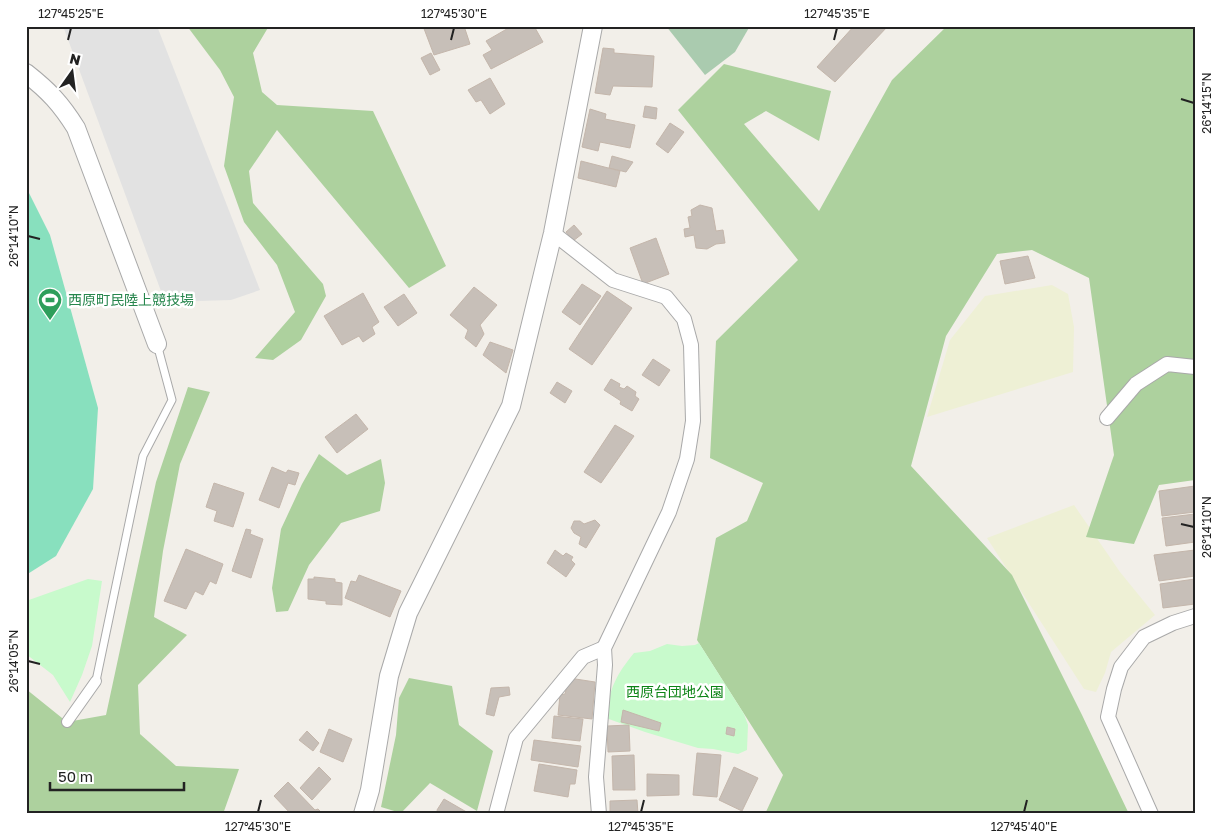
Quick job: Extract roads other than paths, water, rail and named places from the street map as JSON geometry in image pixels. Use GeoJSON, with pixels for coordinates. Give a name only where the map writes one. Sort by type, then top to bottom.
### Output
{"type":"FeatureCollection","features":[{"type":"Feature","properties":{"kind":"street"},"geometry":{"type":"LineString","coordinates":[[363,814],[370,790],[389,676],[408,613],[511,406],[553,233],[593,26]]}},
{"type":"Feature","properties":{"kind":"street"},"geometry":{"type":"LineString","coordinates":[[26,73],[62,105],[76,128],[157,344]]}},
{"type":"Feature","properties":{"kind":"street"},"geometry":{"type":"LineString","coordinates":[[553,233],[613,280],[666,297],[684,319],[691,345],[693,421],[687,459],[669,512],[604,648],[605,665],[596,777],[600,814]]}},
{"type":"Feature","properties":{"kind":"street"},"geometry":{"type":"LineString","coordinates":[[1107,418],[1136,384],[1167,364],[1195,367]]}},
{"type":"Feature","properties":{"kind":"street"},"geometry":{"type":"LineString","coordinates":[[1151,814],[1108,717],[1114,689],[1121,667],[1144,637],[1173,623],[1195,616]]}},
{"type":"Feature","properties":{"kind":"street"},"geometry":{"type":"LineString","coordinates":[[496,814],[516,738],[583,657],[604,648]]}},
{"type":"Feature","properties":{"kind":"street"},"geometry":{"type":"LineString","coordinates":[[67,722],[96,681]]}},
{"type":"Feature","properties":{"kind":"lane"},"geometry":{"type":"LineString","coordinates":[[96,681],[143,456],[172,400],[157,344]]}},
{"type":"Feature","properties":{"kind":"place","name":"西原町民陸上競技場"},"geometry":{"type":"Point","coordinates":[50,321]}},
{"type":"Feature","properties":{"kind":"park label","name":"西原台団地公園"},"geometry":{"type":"Point","coordinates":[675,692]}}]}
